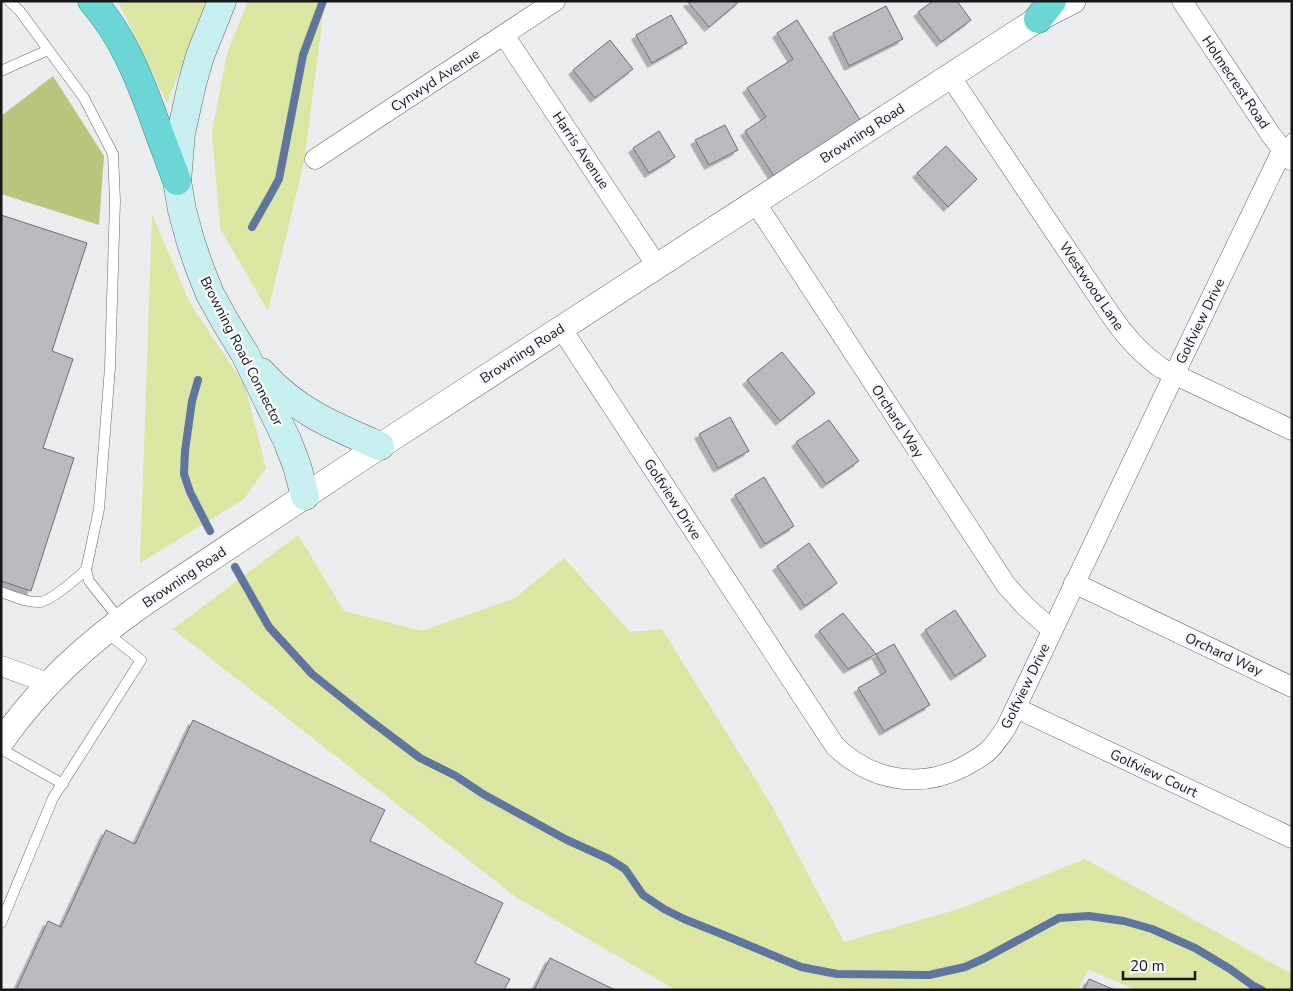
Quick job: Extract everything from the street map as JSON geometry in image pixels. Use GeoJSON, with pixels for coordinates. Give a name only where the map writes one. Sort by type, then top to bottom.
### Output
{"type":"FeatureCollection","features":[{"type":"Feature","properties":{"kind":"highway"},"geometry":{"type":"LineString","coordinates":[[92,1],[113,28],[126,50],[177,182]]}},
{"type":"Feature","properties":{"kind":"main road","name":"Browning Road Connector"},"geometry":{"type":"LineString","coordinates":[[222,1],[200,56],[192,84],[182,133],[177,182],[191,243],[210,294],[245,354],[287,440],[297,466],[305,496]]}},
{"type":"Feature","properties":{"kind":"main road"},"geometry":{"type":"LineString","coordinates":[[245,354],[285,396],[336,427],[380,446]]}},
{"type":"Feature","properties":{"kind":"street","name":"Cynwyd Avenue"},"geometry":{"type":"LineString","coordinates":[[315,159],[555,1]]}},
{"type":"Feature","properties":{"kind":"street","name":"Browning Road"},"geometry":{"type":"LineString","coordinates":[[1,742],[48,683],[113,626],[380,446],[950,76],[1045,10],[1073,1]]}},
{"type":"Feature","properties":{"kind":"street","name":"Holmecrest Road"},"geometry":{"type":"LineString","coordinates":[[1182,1],[1289,150]]}},
{"type":"Feature","properties":{"kind":"street","name":"Harris Avenue"},"geometry":{"type":"LineString","coordinates":[[504,35],[657,266]]}},
{"type":"Feature","properties":{"kind":"street","name":"Westwood Lane"},"geometry":{"type":"LineString","coordinates":[[950,76],[1122,331],[1148,359],[1174,375],[1292,430]]}},
{"type":"Feature","properties":{"kind":"street","name":"Golfview Drive"},"geometry":{"type":"LineString","coordinates":[[561,328],[834,746],[859,765],[876,773],[894,778],[912,780],[945,775],[974,761],[988,751],[1006,728],[1174,375],[1289,150]]}},
{"type":"Feature","properties":{"kind":"street","name":"Orchard Way"},"geometry":{"type":"LineString","coordinates":[[755,202],[1006,585],[1026,607],[1052,630]]}},
{"type":"Feature","properties":{"kind":"street","name":"Orchard Way"},"geometry":{"type":"LineString","coordinates":[[1074,584],[1292,687]]}},
{"type":"Feature","properties":{"kind":"street"},"geometry":{"type":"LineString","coordinates":[[1,666],[48,683]]}},
{"type":"Feature","properties":{"kind":"street","name":"Golfview Court"},"geometry":{"type":"LineString","coordinates":[[1016,708],[1292,838]]}},
{"type":"Feature","properties":{"kind":"lane"},"geometry":{"type":"LineString","coordinates":[[1,923],[54,798],[141,660],[113,626],[89,581],[86,570],[99,509],[110,367],[115,202],[114,154],[84,98],[19,10],[9,1]]}},
{"type":"Feature","properties":{"kind":"lane"},"geometry":{"type":"LineString","coordinates":[[1,71],[48,50]]}},
{"type":"Feature","properties":{"kind":"lane"},"geometry":{"type":"LineString","coordinates":[[1,592],[25,600],[41,602],[63,590],[86,570]]}},
{"type":"Feature","properties":{"kind":"lane"},"geometry":{"type":"LineString","coordinates":[[1,749],[63,784]]}},
{"type":"Feature","properties":{"kind":"green space"},"geometry":{"type":"Polygon","coordinates":[[[118,1],[208,1],[167,103],[118,1]]]}},
{"type":"Feature","properties":{"kind":"green space"},"geometry":{"type":"Polygon","coordinates":[[[248,1],[325,1],[304,162],[268,311],[220,228],[212,133],[227,53],[248,1]]]}},
{"type":"Feature","properties":{"kind":"green space"},"geometry":{"type":"Polygon","coordinates":[[[53,76],[104,156],[99,225],[1,194],[1,116],[53,76]]]}},
{"type":"Feature","properties":{"kind":"green space"},"geometry":{"type":"Polygon","coordinates":[[[152,214],[190,303],[245,386],[266,468],[244,499],[140,563],[152,214]]]}},
{"type":"Feature","properties":{"kind":"green space"},"geometry":{"type":"Polygon","coordinates":[[[298,535],[344,611],[422,631],[515,598],[564,558],[630,632],[662,629],[772,806],[844,942],[962,908],[1085,859],[1292,974],[1292,990],[1136,990],[1088,969],[1078,990],[676,990],[516,897],[173,629],[298,535]]]}},
{"type":"Feature","properties":{"kind":"building"},"geometry":{"type":"Polygon","coordinates":[[[689,1],[740,1],[709,27],[689,1]]]}},
{"type":"Feature","properties":{"kind":"building"},"geometry":{"type":"Polygon","coordinates":[[[933,1],[957,1],[971,20],[941,42],[918,12],[933,1]]]}},
{"type":"Feature","properties":{"kind":"building"},"geometry":{"type":"Polygon","coordinates":[[[886,6],[903,39],[849,66],[833,33],[886,6]]]}},
{"type":"Feature","properties":{"kind":"building"},"geometry":{"type":"Polygon","coordinates":[[[671,15],[687,43],[652,63],[636,35],[671,15]]]}},
{"type":"Feature","properties":{"kind":"building"},"geometry":{"type":"Polygon","coordinates":[[[797,20],[864,126],[777,181],[745,131],[766,117],[747,88],[793,59],[777,33],[797,20]]]}},
{"type":"Feature","properties":{"kind":"building"},"geometry":{"type":"Polygon","coordinates":[[[610,40],[633,69],[595,98],[573,70],[610,40]]]}},
{"type":"Feature","properties":{"kind":"building"},"geometry":{"type":"Polygon","coordinates":[[[725,125],[738,150],[709,165],[695,140],[725,125]]]}},
{"type":"Feature","properties":{"kind":"building"},"geometry":{"type":"Polygon","coordinates":[[[659,131],[675,157],[649,173],[633,148],[659,131]]]}},
{"type":"Feature","properties":{"kind":"building"},"geometry":{"type":"Polygon","coordinates":[[[946,146],[977,179],[948,207],[917,173],[946,146]]]}},
{"type":"Feature","properties":{"kind":"building"},"geometry":{"type":"Polygon","coordinates":[[[1,215],[87,243],[52,351],[73,359],[43,448],[74,458],[31,591],[1,581],[1,215]]]}},
{"type":"Feature","properties":{"kind":"building"},"geometry":{"type":"Polygon","coordinates":[[[782,352],[815,393],[780,421],[747,380],[782,352]]]}},
{"type":"Feature","properties":{"kind":"building"},"geometry":{"type":"Polygon","coordinates":[[[730,417],[749,451],[718,468],[699,434],[730,417]]]}},
{"type":"Feature","properties":{"kind":"building"},"geometry":{"type":"Polygon","coordinates":[[[829,420],[859,461],[826,484],[796,442],[829,420]]]}},
{"type":"Feature","properties":{"kind":"building"},"geometry":{"type":"Polygon","coordinates":[[[764,477],[794,526],[765,544],[735,495],[764,477]]]}},
{"type":"Feature","properties":{"kind":"building"},"geometry":{"type":"Polygon","coordinates":[[[809,543],[837,583],[805,606],[777,566],[809,543]]]}},
{"type":"Feature","properties":{"kind":"building"},"geometry":{"type":"Polygon","coordinates":[[[955,610],[986,656],[955,676],[925,630],[955,610]]]}},
{"type":"Feature","properties":{"kind":"building"},"geometry":{"type":"Polygon","coordinates":[[[843,613],[876,654],[848,669],[819,631],[843,613]]]}},
{"type":"Feature","properties":{"kind":"building"},"geometry":{"type":"Polygon","coordinates":[[[894,644],[930,705],[884,731],[858,688],[886,672],[876,654],[894,644]]]}},
{"type":"Feature","properties":{"kind":"building"},"geometry":{"type":"Polygon","coordinates":[[[193,720],[385,810],[370,841],[503,903],[475,963],[510,979],[504,990],[16,990],[48,921],[61,927],[106,830],[135,844],[193,720]]]}},
{"type":"Feature","properties":{"kind":"building"},"geometry":{"type":"Polygon","coordinates":[[[550,958],[615,990],[534,990],[550,958]]]}},
{"type":"Feature","properties":{"kind":"building"},"geometry":{"type":"Polygon","coordinates":[[[1089,979],[1115,990],[1084,990],[1089,979]]]}},
{"type":"Feature","properties":{"kind":"waterway"},"geometry":{"type":"LineString","coordinates":[[252,227],[279,179],[303,55],[323,1]]}},
{"type":"Feature","properties":{"kind":"waterway"},"geometry":{"type":"LineString","coordinates":[[198,380],[192,401],[185,451],[184,474],[190,492],[210,531]]}},
{"type":"Feature","properties":{"kind":"waterway"},"geometry":{"type":"LineString","coordinates":[[235,567],[269,627],[312,674],[367,718],[420,758],[456,776],[483,794],[567,840],[609,859],[625,869],[643,895],[684,919],[801,967],[837,974],[929,975],[965,967],[1059,918],[1089,916],[1124,921],[1152,929],[1195,948],[1262,990]]}}]}
